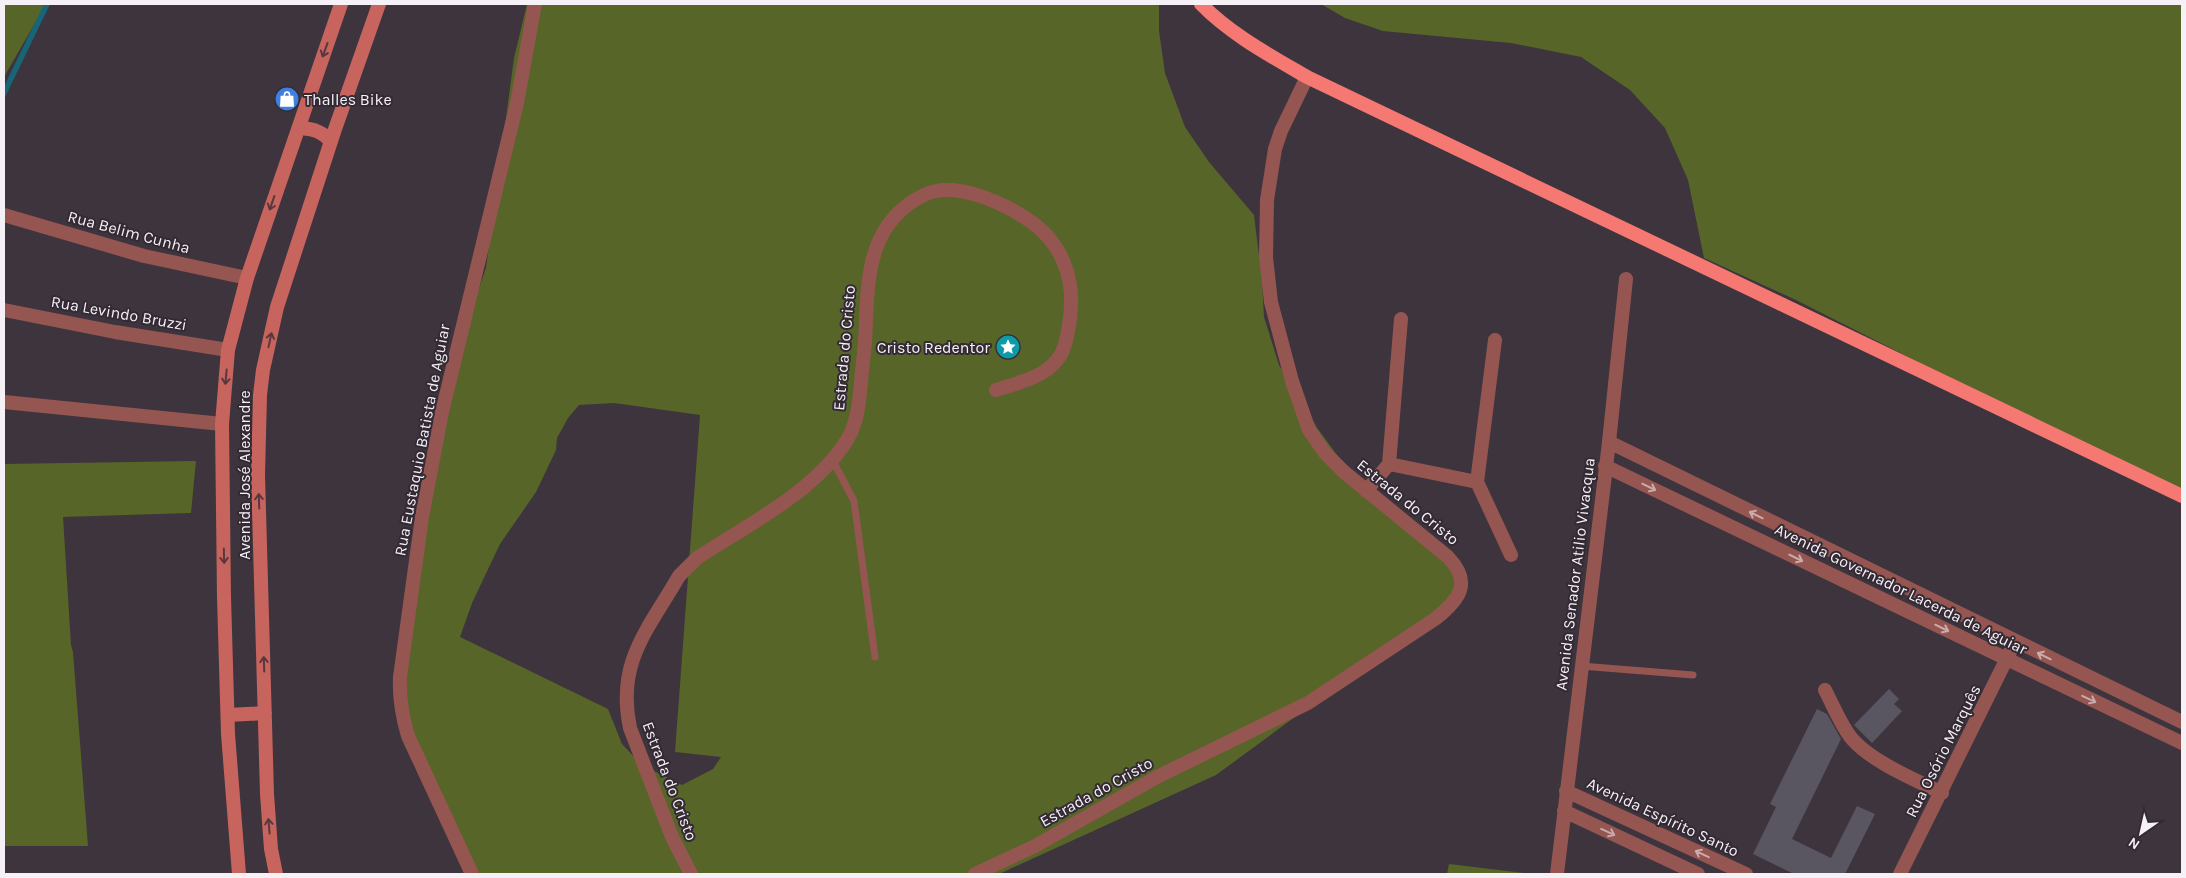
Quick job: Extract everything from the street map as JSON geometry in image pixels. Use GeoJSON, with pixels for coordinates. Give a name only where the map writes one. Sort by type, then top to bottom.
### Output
{"type":"FeatureCollection","features":[{"type":"Feature","properties":{"kind":"highway"},"geometry":{"type":"LineString","coordinates":[[1201,4],[1269,55],[1307,76],[2182,496]]}},
{"type":"Feature","properties":{"kind":"main road"},"geometry":{"type":"LineString","coordinates":[[239,874],[228,716],[222,424],[228,350],[247,278],[341,4]]}},
{"type":"Feature","properties":{"kind":"main road","name":"Avenida José Alexandre"},"geometry":{"type":"LineString","coordinates":[[276,874],[268,817],[258,475],[260,395],[263,370],[278,307],[331,141],[379,4]]}},
{"type":"Feature","properties":{"kind":"main road"},"geometry":{"type":"LineString","coordinates":[[298,129],[319,131],[331,141]]}},
{"type":"Feature","properties":{"kind":"main road"},"geometry":{"type":"LineString","coordinates":[[228,716],[265,713]]}},
{"type":"Feature","properties":{"kind":"street","name":"Rua Eustaquio Batista de Aguiar"},"geometry":{"type":"LineString","coordinates":[[472,874],[408,736],[399,698],[400,677],[422,517],[442,412],[517,103],[534,4]]}},
{"type":"Feature","properties":{"kind":"street","name":"Estrada do Cristo"},"geometry":{"type":"LineString","coordinates":[[975,874],[1035,846],[1157,777],[1308,703],[1450,607],[1459,595],[1462,580],[1458,568],[1448,557],[1366,491],[1325,453],[1309,430],[1292,381],[1271,302],[1266,256],[1267,200],[1271,168],[1281,130],[1307,76]]}},
{"type":"Feature","properties":{"kind":"street","name":"Estrada do Cristo"},"geometry":{"type":"LineString","coordinates":[[691,874],[672,837],[630,728],[626,710],[626,682],[635,650],[687,567],[697,558],[787,499],[833,461],[852,429],[857,412],[865,343],[867,293],[872,257],[883,230],[897,214],[911,201],[928,193],[942,190],[980,196],[996,202],[1029,220],[1046,234],[1058,251],[1070,279],[1071,318],[1065,348],[1057,361],[1046,370],[1031,378],[996,390]]}},
{"type":"Feature","properties":{"kind":"street","name":"Rua Belim Cunha"},"geometry":{"type":"LineString","coordinates":[[4,215],[144,256],[247,278]]}},
{"type":"Feature","properties":{"kind":"street","name":"Avenida Senador Atilio Vivacqua"},"geometry":{"type":"LineString","coordinates":[[1557,874],[1580,666],[1609,442],[1626,279]]}},
{"type":"Feature","properties":{"kind":"street","name":"Rua Levindo Bruzzi"},"geometry":{"type":"LineString","coordinates":[[4,310],[115,332],[228,350]]}},
{"type":"Feature","properties":{"kind":"street"},"geometry":{"type":"LineString","coordinates":[[1366,491],[1390,464],[1402,318]]}},
{"type":"Feature","properties":{"kind":"street"},"geometry":{"type":"LineString","coordinates":[[1495,340],[1477,482],[1511,555]]}},
{"type":"Feature","properties":{"kind":"street"},"geometry":{"type":"LineString","coordinates":[[4,402],[222,424]]}},
{"type":"Feature","properties":{"kind":"street","name":"Avenida Governador Lacerda de Aguiar"},"geometry":{"type":"LineString","coordinates":[[1609,442],[2182,722]]}},
{"type":"Feature","properties":{"kind":"street"},"geometry":{"type":"LineString","coordinates":[[1390,464],[1477,482]]}},
{"type":"Feature","properties":{"kind":"street","name":"Avenida Governador Lacerda de Aguiar"},"geometry":{"type":"LineString","coordinates":[[1606,466],[2182,743]]}},
{"type":"Feature","properties":{"kind":"street","name":"Rua Osório Marquês"},"geometry":{"type":"LineString","coordinates":[[1900,874],[2016,642]]}},
{"type":"Feature","properties":{"kind":"street"},"geometry":{"type":"LineString","coordinates":[[1824,690],[1852,739],[1862,748],[1886,764],[1942,793]]}},
{"type":"Feature","properties":{"kind":"street","name":"Avenida Espírito Santo"},"geometry":{"type":"LineString","coordinates":[[1566,791],[1746,874]]}},
{"type":"Feature","properties":{"kind":"street"},"geometry":{"type":"LineString","coordinates":[[1564,811],[1698,874]]}},
{"type":"Feature","properties":{"kind":"lane"},"geometry":{"type":"LineString","coordinates":[[833,461],[854,501],[875,656]]}},
{"type":"Feature","properties":{"kind":"lane"},"geometry":{"type":"LineString","coordinates":[[1580,666],[1693,674]]}},
{"type":"Feature","properties":{"kind":"green space"},"geometry":{"type":"Polygon","coordinates":[[[4,4],[46,4],[4,77],[4,4]]]}},
{"type":"Feature","properties":{"kind":"green space"},"geometry":{"type":"Polygon","coordinates":[[[527,4],[1159,4],[1159,31],[1165,73],[1185,127],[1209,162],[1254,215],[1262,280],[1264,317],[1279,365],[1318,429],[1356,481],[1451,567],[1464,593],[1216,775],[999,874],[468,874],[400,707],[441,397],[486,268],[514,58],[527,4]],[[614,403],[579,405],[568,418],[557,438],[556,450],[536,492],[500,544],[472,603],[460,637],[608,709],[622,744],[642,765],[682,785],[713,769],[721,757],[675,752],[700,415],[614,403]]]}},
{"type":"Feature","properties":{"kind":"green space"},"geometry":{"type":"Polygon","coordinates":[[[1321,4],[2182,4],[2182,489],[1995,401],[1796,300],[1704,258],[1688,180],[1665,128],[1630,90],[1581,57],[1511,43],[1383,31],[1345,18],[1321,4]]]}},
{"type":"Feature","properties":{"kind":"green space"},"geometry":{"type":"Polygon","coordinates":[[[196,461],[191,513],[63,517],[71,645],[88,846],[4,846],[4,464],[196,461]]]}},
{"type":"Feature","properties":{"kind":"green space"},"geometry":{"type":"Polygon","coordinates":[[[1449,864],[1532,874],[1447,874],[1449,864]]]}},
{"type":"Feature","properties":{"kind":"building"},"geometry":{"type":"Polygon","coordinates":[[[1889,689],[1899,699],[1894,704],[1902,711],[1872,743],[1854,725],[1889,689]]]}},
{"type":"Feature","properties":{"kind":"building"},"geometry":{"type":"Polygon","coordinates":[[[1817,709],[1827,714],[1841,739],[1792,839],[1831,858],[1857,806],[1875,814],[1845,874],[1794,874],[1753,854],[1776,807],[1770,804],[1817,709]]]}},
{"type":"Feature","properties":{"kind":"waterway"},"geometry":{"type":"LineString","coordinates":[[4,93],[47,4]]}},
{"type":"Feature","properties":{"kind":"place","name":"Thalles Bike"},"geometry":{"type":"Point","coordinates":[287,99]}},
{"type":"Feature","properties":{"kind":"place","name":"Cristo Redentor"},"geometry":{"type":"Point","coordinates":[1008,347]}}]}
